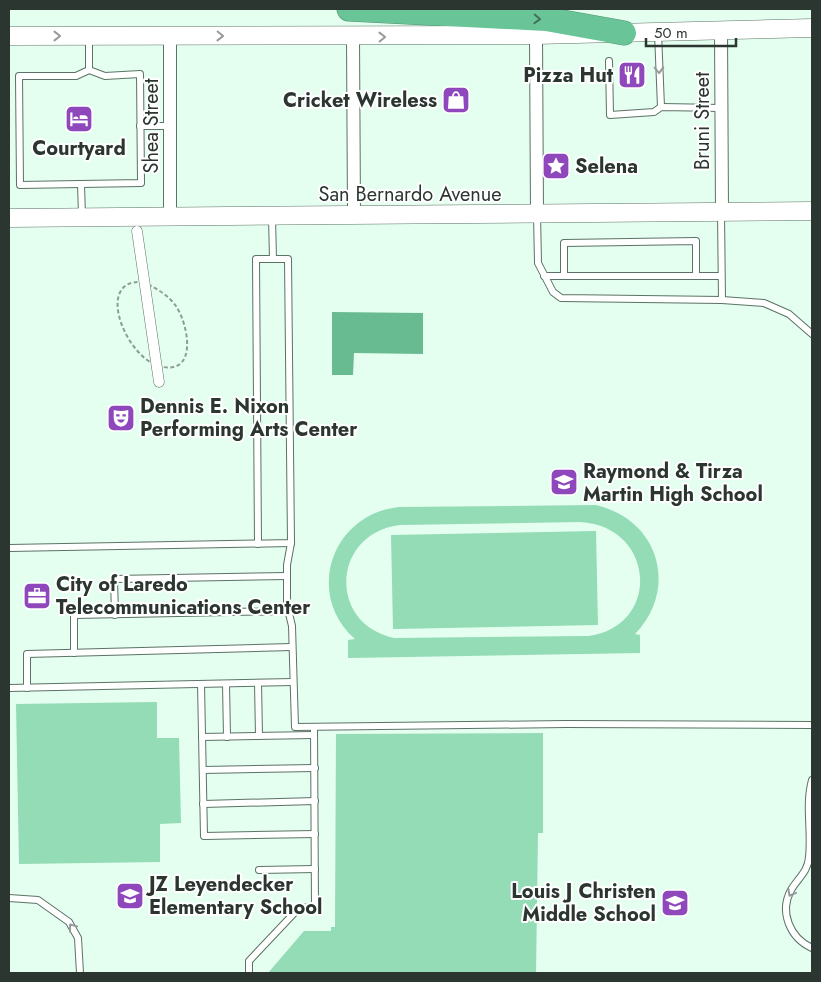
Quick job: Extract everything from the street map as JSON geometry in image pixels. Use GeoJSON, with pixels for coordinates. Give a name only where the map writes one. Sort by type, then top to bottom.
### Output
{"type":"FeatureCollection","features":[{"type":"Feature","properties":{"kind":"highway"},"geometry":{"type":"LineString","coordinates":[[349,9],[546,19],[624,33]]}},
{"type":"Feature","properties":{"kind":"main road"},"geometry":{"type":"LineString","coordinates":[[9,36],[352,37],[536,35],[812,28]]}},
{"type":"Feature","properties":{"kind":"main road","name":"San Bernardo Avenue"},"geometry":{"type":"LineString","coordinates":[[9,218],[812,211]]}},
{"type":"Feature","properties":{"kind":"street","name":"Bruni Street"},"geometry":{"type":"LineString","coordinates":[[720,30],[722,212]]}},
{"type":"Feature","properties":{"kind":"street","name":"Shea Street"},"geometry":{"type":"LineString","coordinates":[[170,35],[170,217]]}},
{"type":"Feature","properties":{"kind":"street"},"geometry":{"type":"LineString","coordinates":[[536,35],[537,214]]}},
{"type":"Feature","properties":{"kind":"street"},"geometry":{"type":"LineString","coordinates":[[352,37],[354,215]]}},
{"type":"Feature","properties":{"kind":"street"},"geometry":{"type":"LineString","coordinates":[[136,231],[159,382]]}},
{"type":"Feature","properties":{"kind":"lane"},"geometry":{"type":"LineString","coordinates":[[658,32],[661,107]]}},
{"type":"Feature","properties":{"kind":"lane"},"geometry":{"type":"LineString","coordinates":[[89,36],[89,70]]}},
{"type":"Feature","properties":{"kind":"lane"},"geometry":{"type":"LineString","coordinates":[[609,61],[610,115],[654,112],[661,107],[721,108]]}},
{"type":"Feature","properties":{"kind":"lane"},"geometry":{"type":"LineString","coordinates":[[89,70],[105,76],[140,74],[140,126],[141,183],[20,185],[19,76],[76,76],[89,70]]}},
{"type":"Feature","properties":{"kind":"lane"},"geometry":{"type":"LineString","coordinates":[[140,126],[170,126]]}},
{"type":"Feature","properties":{"kind":"lane"},"geometry":{"type":"LineString","coordinates":[[81,184],[82,218]]}},
{"type":"Feature","properties":{"kind":"lane"},"geometry":{"type":"LineString","coordinates":[[722,212],[722,300]]}},
{"type":"Feature","properties":{"kind":"lane"},"geometry":{"type":"LineString","coordinates":[[537,214],[537,255],[544,276],[556,296],[568,299],[750,301],[777,308],[789,314],[812,334]]}},
{"type":"Feature","properties":{"kind":"lane"},"geometry":{"type":"LineString","coordinates":[[272,216],[273,259]]}},
{"type":"Feature","properties":{"kind":"lane"},"geometry":{"type":"LineString","coordinates":[[564,276],[564,243],[696,241],[696,276]]}},
{"type":"Feature","properties":{"kind":"lane"},"geometry":{"type":"LineString","coordinates":[[258,544],[256,259],[288,259],[290,544],[287,576],[295,727],[566,724],[812,725]]}},
{"type":"Feature","properties":{"kind":"lane"},"geometry":{"type":"LineString","coordinates":[[544,276],[721,276]]}},
{"type":"Feature","properties":{"kind":"lane"},"geometry":{"type":"LineString","coordinates":[[9,548],[290,544]]}},
{"type":"Feature","properties":{"kind":"lane"},"geometry":{"type":"LineString","coordinates":[[115,614],[114,579],[287,576]]}},
{"type":"Feature","properties":{"kind":"lane"},"geometry":{"type":"LineString","coordinates":[[74,653],[74,615],[289,611]]}},
{"type":"Feature","properties":{"kind":"lane"},"geometry":{"type":"LineString","coordinates":[[27,688],[27,654],[292,648]]}},
{"type":"Feature","properties":{"kind":"lane"},"geometry":{"type":"LineString","coordinates":[[9,688],[293,682]]}},
{"type":"Feature","properties":{"kind":"lane"},"geometry":{"type":"LineString","coordinates":[[258,683],[259,736]]}},
{"type":"Feature","properties":{"kind":"lane"},"geometry":{"type":"LineString","coordinates":[[202,684],[204,836],[315,834]]}},
{"type":"Feature","properties":{"kind":"lane"},"geometry":{"type":"LineString","coordinates":[[226,684],[227,737]]}},
{"type":"Feature","properties":{"kind":"lane"},"geometry":{"type":"LineString","coordinates":[[249,973],[249,960],[299,908],[316,907],[314,727]]}},
{"type":"Feature","properties":{"kind":"lane"},"geometry":{"type":"LineString","coordinates":[[202,737],[314,735]]}},
{"type":"Feature","properties":{"kind":"lane"},"geometry":{"type":"LineString","coordinates":[[203,770],[315,768]]}},
{"type":"Feature","properties":{"kind":"lane"},"geometry":{"type":"LineString","coordinates":[[812,780],[808,864],[789,894],[786,910],[788,924],[794,935],[812,948]]}},
{"type":"Feature","properties":{"kind":"lane"},"geometry":{"type":"LineString","coordinates":[[203,804],[315,801]]}},
{"type":"Feature","properties":{"kind":"lane"},"geometry":{"type":"LineString","coordinates":[[259,870],[315,868]]}},
{"type":"Feature","properties":{"kind":"lane"},"geometry":{"type":"LineString","coordinates":[[9,898],[38,900],[69,922],[78,938],[80,973]]}},
{"type":"Feature","properties":{"kind":"shaded area"},"geometry":{"type":"Polygon","coordinates":[[[332,312],[423,313],[423,354],[354,353],[353,375],[332,375],[332,312]]]}},
{"type":"Feature","properties":{"kind":"shaded area"},"geometry":{"type":"Polygon","coordinates":[[[596,505],[618,513],[635,525],[648,540],[656,558],[659,577],[656,597],[649,616],[635,634],[640,635],[640,653],[348,658],[348,640],[355,639],[340,621],[331,600],[329,579],[333,558],[342,540],[357,524],[376,513],[400,507],[596,505]],[[580,522],[400,525],[377,532],[361,544],[351,561],[346,579],[349,598],[357,616],[372,629],[394,638],[589,636],[613,628],[629,614],[638,596],[640,576],[635,557],[623,540],[605,528],[580,522]]]}},
{"type":"Feature","properties":{"kind":"shaded area"},"geometry":{"type":"Polygon","coordinates":[[[596,531],[598,625],[393,629],[391,535],[596,531]]]}},
{"type":"Feature","properties":{"kind":"shaded area"},"geometry":{"type":"Polygon","coordinates":[[[157,702],[157,738],[179,738],[181,823],[160,824],[160,862],[19,864],[16,704],[157,702]]]}},
{"type":"Feature","properties":{"kind":"shaded area"},"geometry":{"type":"Polygon","coordinates":[[[543,733],[543,833],[538,833],[536,973],[268,973],[304,931],[331,931],[331,927],[335,927],[336,734],[543,733]]]}},
{"type":"Feature","properties":{"kind":"place","name":"Pizza Hut"},"geometry":{"type":"Point","coordinates":[632,75]}},
{"type":"Feature","properties":{"kind":"place","name":"Cricket Wireless"},"geometry":{"type":"Point","coordinates":[456,100]}},
{"type":"Feature","properties":{"kind":"place","name":"Courtyard"},"geometry":{"type":"Point","coordinates":[79,119]}},
{"type":"Feature","properties":{"kind":"place","name":"Selena"},"geometry":{"type":"Point","coordinates":[556,166]}},
{"type":"Feature","properties":{"kind":"place","name":"Dennis E. Nixon Performing Arts Center"},"geometry":{"type":"Point","coordinates":[121,418]}},
{"type":"Feature","properties":{"kind":"place","name":"Raymond & Tirza Martin High School"},"geometry":{"type":"Point","coordinates":[564,482]}},
{"type":"Feature","properties":{"kind":"place","name":"City of Laredo Telecommunications Center"},"geometry":{"type":"Point","coordinates":[37,596]}},
{"type":"Feature","properties":{"kind":"place","name":"JZ Leyendecker Elementary School"},"geometry":{"type":"Point","coordinates":[130,896]}},
{"type":"Feature","properties":{"kind":"place","name":"Louis J Christen Middle School"},"geometry":{"type":"Point","coordinates":[675,903]}}]}
